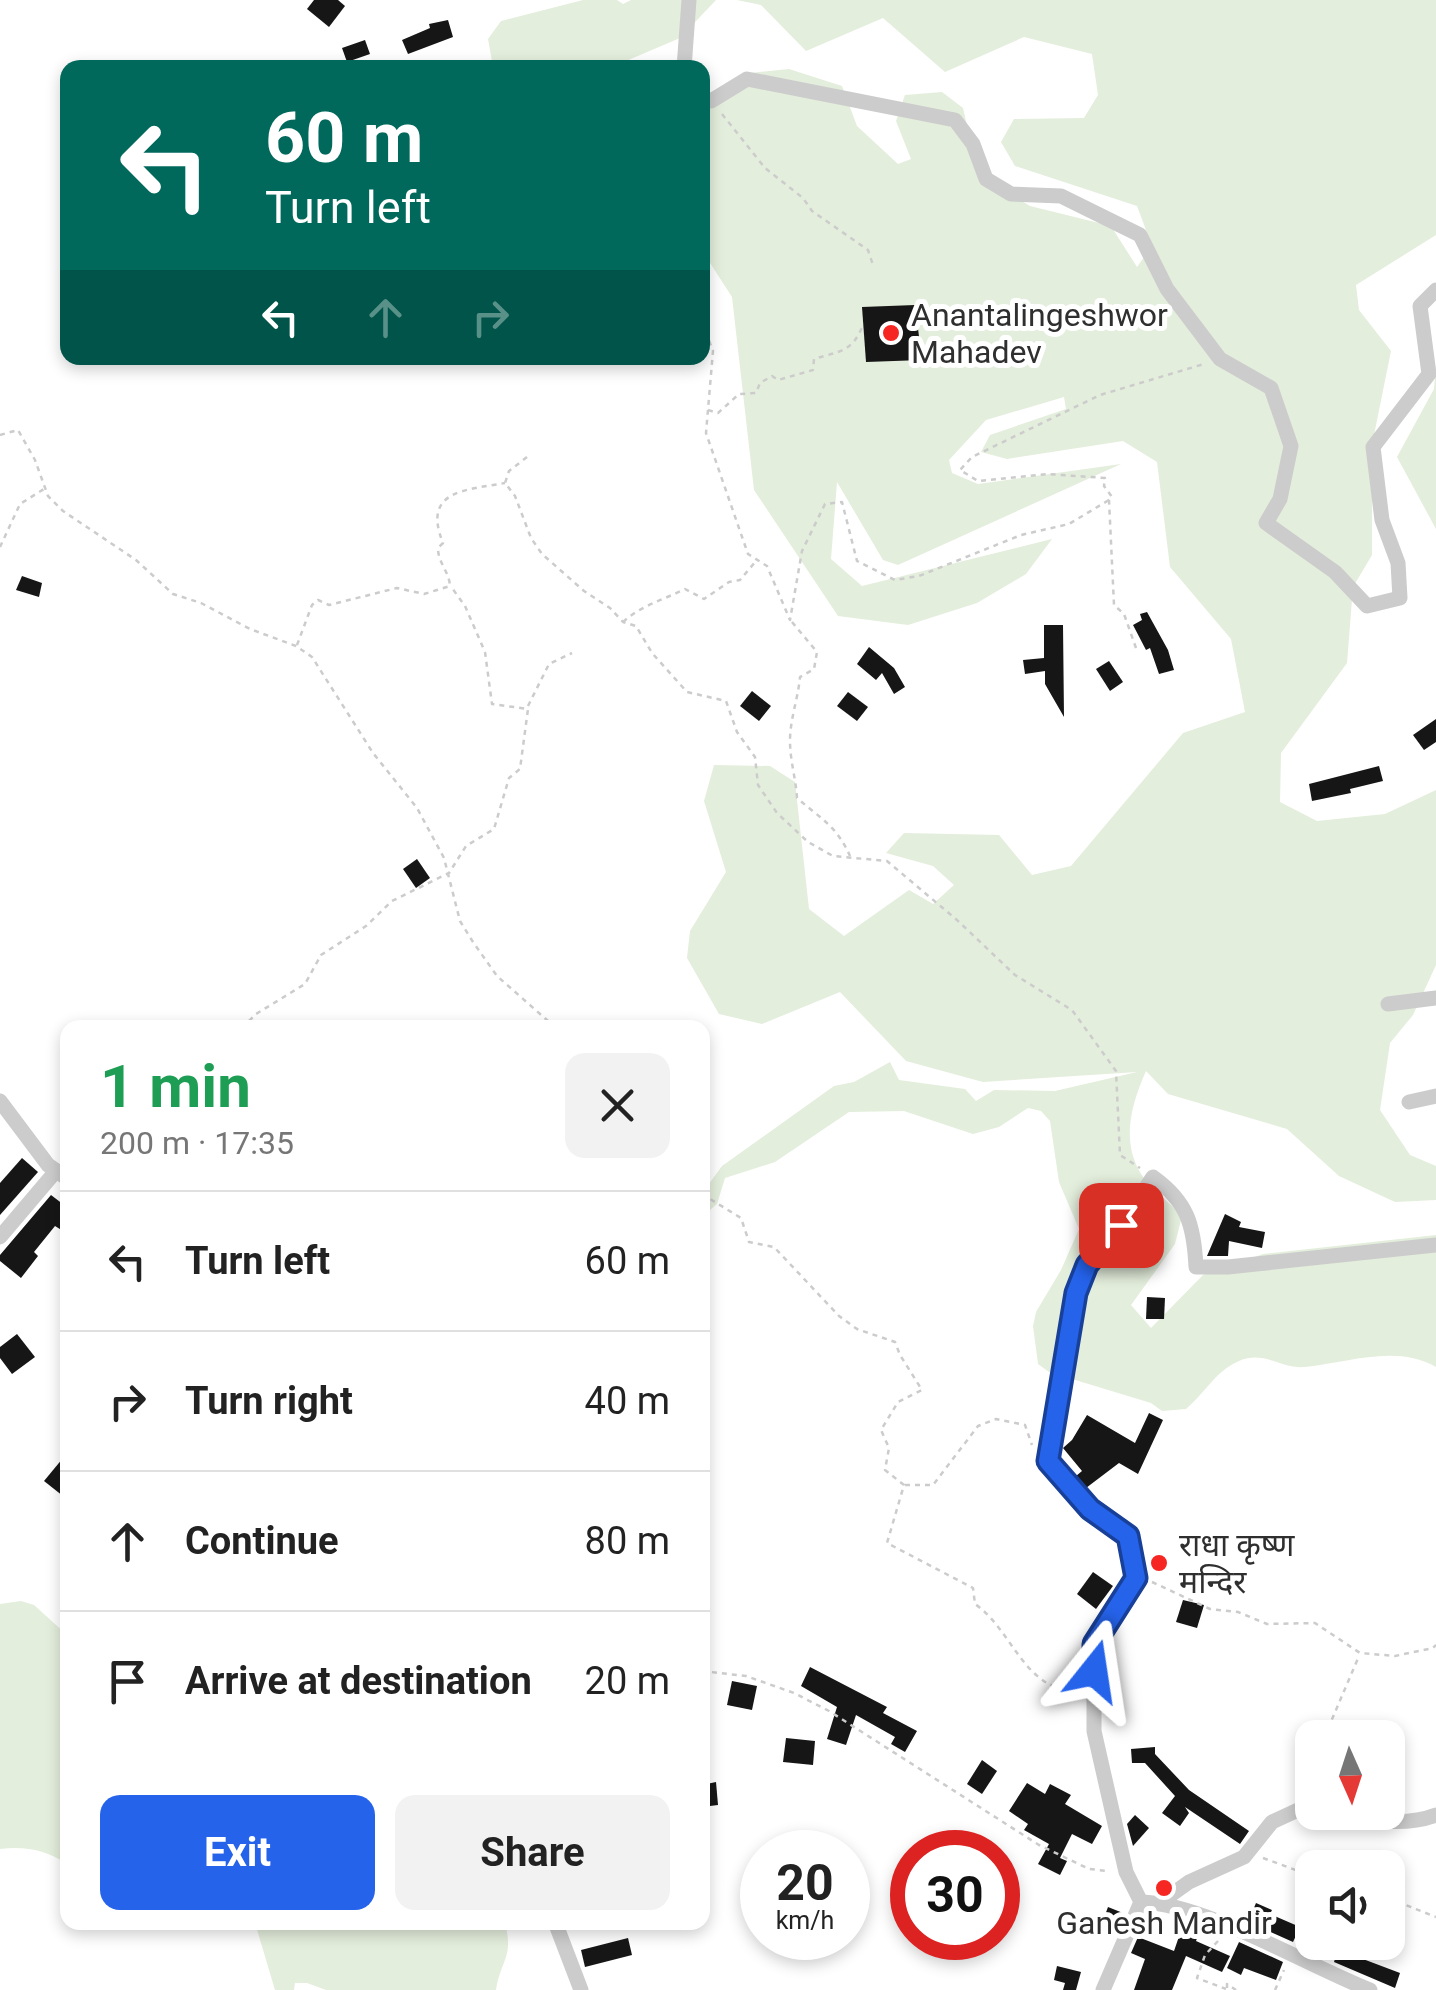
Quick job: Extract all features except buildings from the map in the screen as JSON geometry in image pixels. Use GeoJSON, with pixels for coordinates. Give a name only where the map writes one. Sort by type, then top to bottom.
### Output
{"type":"FeatureCollection","features":[{"type":"Feature","properties":{"kind":"street"},"geometry":{"type":"LineString","coordinates":[[685,60],[689,0]]}},
{"type":"Feature","properties":{"kind":"street"},"geometry":{"type":"LineString","coordinates":[[710,97],[747,78],[955,120],[973,144],[986,179],[1012,194],[1061,196],[1140,235],[1167,289],[1220,359],[1271,388],[1291,446],[1280,498],[1266,523],[1335,572],[1367,606],[1400,598],[1398,563],[1382,520],[1372,447],[1429,374],[1420,306],[1436,290]]}},
{"type":"Feature","properties":{"kind":"street"},"geometry":{"type":"LineString","coordinates":[[1388,1004],[1436,998]]}},
{"type":"Feature","properties":{"kind":"street"},"geometry":{"type":"LineString","coordinates":[[1409,1102],[1436,1096]]}},
{"type":"Feature","properties":{"kind":"street"},"geometry":{"type":"LineString","coordinates":[[0,1101],[48,1165],[60,1174]]}},
{"type":"Feature","properties":{"kind":"street"},"geometry":{"type":"LineString","coordinates":[[1104,1990],[1141,1902],[1126,1872],[1094,1731],[1094,1644],[1136,1578],[1128,1536],[1090,1509],[1048,1461],[1076,1293],[1087,1265],[1121,1225],[1154,1176],[1174,1192],[1194,1230],[1196,1267],[1228,1268],[1436,1245]]}},
{"type":"Feature","properties":{"kind":"street"},"geometry":{"type":"LineString","coordinates":[[0,1237],[60,1177]]}},
{"type":"Feature","properties":{"kind":"street"},"geometry":{"type":"LineString","coordinates":[[1160,1902],[1189,1882],[1244,1856],[1272,1822],[1295,1814]]}},
{"type":"Feature","properties":{"kind":"street"},"geometry":{"type":"LineString","coordinates":[[1405,1821],[1436,1815]]}},
{"type":"Feature","properties":{"kind":"street"},"geometry":{"type":"LineString","coordinates":[[1141,1902],[1160,1902],[1224,1926],[1370,1990]]}},
{"type":"Feature","properties":{"kind":"street"},"geometry":{"type":"LineString","coordinates":[[559,1930],[581,1990]]}},
{"type":"Feature","properties":{"kind":"path"},"geometry":{"type":"LineString","coordinates":[[710,103],[765,168],[803,198],[812,212],[868,250],[873,266]]}},
{"type":"Feature","properties":{"kind":"path"},"geometry":{"type":"LineString","coordinates":[[708,410],[718,413],[739,394],[756,393],[760,383],[772,376],[778,380],[813,370],[814,359],[848,348],[856,342],[863,326]]}},
{"type":"Feature","properties":{"kind":"path"},"geometry":{"type":"LineString","coordinates":[[710,345],[706,433],[748,554],[767,566],[790,620],[817,652],[814,669],[800,676],[792,712],[790,761],[796,776],[796,798],[830,823],[850,857]]}},
{"type":"Feature","properties":{"kind":"path"},"geometry":{"type":"LineString","coordinates":[[790,620],[802,551],[826,504],[842,502],[857,561],[895,580],[919,576],[1021,535],[1069,524],[1112,496],[1104,486],[1105,478],[1047,474],[978,481],[960,470],[972,457],[1100,395],[1220,359]]}},
{"type":"Feature","properties":{"kind":"path"},"geometry":{"type":"LineString","coordinates":[[0,436],[18,430],[35,460],[48,496],[63,511],[136,560],[173,594],[202,603],[250,629],[296,646],[312,658],[372,753],[417,808],[449,873],[460,921],[473,942],[497,976],[547,1020]]}},
{"type":"Feature","properties":{"kind":"path"},"geometry":{"type":"LineString","coordinates":[[527,457],[509,471],[506,483],[530,538],[542,554],[623,622],[636,626],[652,653],[687,692],[726,701],[737,732],[754,757],[758,785],[777,812],[808,842],[833,856],[887,861],[1016,975],[1072,1010],[1116,1071],[1120,1155],[1154,1176]]}},
{"type":"Feature","properties":{"kind":"path"},"geometry":{"type":"LineString","coordinates":[[296,646],[312,605],[318,600],[330,605],[397,588],[424,594],[450,586],[450,576],[438,558],[438,548],[443,543],[437,528],[441,506],[455,491],[506,483]]}},
{"type":"Feature","properties":{"kind":"path"},"geometry":{"type":"LineString","coordinates":[[0,548],[20,504],[45,488]]}},
{"type":"Feature","properties":{"kind":"path"},"geometry":{"type":"LineString","coordinates":[[1108,500],[1116,585],[1114,604],[1124,614],[1136,648]]}},
{"type":"Feature","properties":{"kind":"path"},"geometry":{"type":"LineString","coordinates":[[623,622],[638,608],[653,606],[685,589],[704,600],[728,582],[740,580],[758,560]]}},
{"type":"Feature","properties":{"kind":"path"},"geometry":{"type":"LineString","coordinates":[[452,588],[465,606],[485,652],[492,704],[528,709]]}},
{"type":"Feature","properties":{"kind":"path"},"geometry":{"type":"LineString","coordinates":[[250,1020],[305,984],[321,955],[366,926],[392,901],[449,873],[466,846],[494,829],[509,778],[520,769],[528,709],[549,664],[572,653]]}},
{"type":"Feature","properties":{"kind":"path"},"geometry":{"type":"LineString","coordinates":[[710,1199],[742,1218],[749,1242],[774,1247],[838,1316],[857,1328],[895,1342],[922,1390],[898,1402],[881,1430],[889,1448],[885,1470],[904,1485],[933,1484],[978,1426],[996,1419],[1025,1425],[1034,1450],[1050,1449]]}},
{"type":"Feature","properties":{"kind":"path"},"geometry":{"type":"LineString","coordinates":[[904,1485],[887,1542],[973,1588],[976,1604],[991,1615],[1017,1653],[1046,1683],[1094,1698]]}},
{"type":"Feature","properties":{"kind":"path"},"geometry":{"type":"LineString","coordinates":[[1136,1578],[1164,1585],[1210,1609],[1238,1612],[1268,1624],[1315,1623],[1332,1631],[1360,1654],[1394,1656],[1436,1645]]}},
{"type":"Feature","properties":{"kind":"path"},"geometry":{"type":"LineString","coordinates":[[1332,1720],[1360,1654]]}},
{"type":"Feature","properties":{"kind":"path"},"geometry":{"type":"LineString","coordinates":[[710,1672],[746,1676],[794,1693],[846,1721],[1039,1845],[1089,1869],[1126,1872]]}},
{"type":"Feature","properties":{"kind":"path"},"geometry":{"type":"LineString","coordinates":[[1248,1851],[1295,1869]]}},
{"type":"Feature","properties":{"kind":"path"},"geometry":{"type":"LineString","coordinates":[[1405,1905],[1436,1917]]}},
{"type":"Feature","properties":{"kind":"path"},"geometry":{"type":"LineString","coordinates":[[1224,1926],[1218,1941],[1205,1955],[1198,1978],[1226,1989],[1228,1984],[1236,1990]]}},
{"type":"Feature","properties":{"kind":"path"},"geometry":{"type":"LineString","coordinates":[[1275,1990],[1290,1954]]}},
{"type":"Feature","properties":{"kind":"green space"},"geometry":{"type":"Polygon","coordinates":[[[583,0],[617,0],[623,4],[631,0],[716,0],[680,38],[628,60],[492,60],[488,39],[501,21],[583,0]]]}},
{"type":"Feature","properties":{"kind":"green space"},"geometry":{"type":"Polygon","coordinates":[[[737,0],[1436,0],[1436,235],[1356,285],[1359,310],[1391,351],[1372,445],[1372,555],[1353,587],[1347,663],[1281,753],[1280,802],[1317,821],[1385,814],[1436,790],[1436,965],[1413,1015],[1390,1043],[1380,1110],[1410,1155],[1436,1166],[1436,1200],[1395,1202],[1339,1176],[1287,1129],[1168,1094],[1146,1071],[1132,1111],[1130,1137],[1143,1177],[1182,1216],[1175,1244],[1131,1305],[1151,1328],[1203,1275],[1263,1254],[1436,1235],[1436,1367],[1421,1360],[1388,1356],[1305,1367],[1263,1358],[1246,1359],[1222,1371],[1186,1409],[1162,1411],[1151,1403],[1049,1372],[1038,1364],[1033,1326],[1036,1312],[1079,1229],[1059,1182],[1050,1121],[1041,1111],[1028,1108],[999,1127],[973,1134],[904,1111],[849,1112],[775,1162],[725,1178],[717,1204],[710,1210],[710,1182],[722,1166],[834,1086],[854,1082],[890,1062],[899,1080],[965,1089],[976,1101],[994,1090],[1055,1091],[1137,1072],[983,1082],[906,1061],[840,992],[762,1024],[719,1014],[687,958],[690,931],[726,872],[704,801],[714,765],[770,766],[795,782],[809,909],[844,936],[909,890],[933,904],[954,885],[933,866],[886,853],[904,833],[999,835],[1032,875],[1071,866],[1183,733],[1245,712],[1231,639],[1170,567],[1157,462],[1123,441],[1007,459],[981,452],[990,435],[1066,409],[1064,397],[986,420],[949,460],[952,473],[978,484],[1121,464],[898,565],[883,560],[837,482],[831,559],[862,586],[1052,539],[1026,574],[977,603],[908,625],[838,616],[754,490],[732,297],[710,263],[710,104],[750,73],[789,69],[842,86],[857,126],[898,164],[911,159],[896,121],[905,95],[942,92],[963,108],[978,174],[1030,206],[1111,226],[1137,267],[1152,246],[1137,206],[1015,166],[1001,142],[1014,119],[1084,118],[1098,95],[1092,54],[1024,37],[945,72],[883,18],[806,51],[761,5],[737,0]]]}},
{"type":"Feature","properties":{"kind":"green space"},"geometry":{"type":"Polygon","coordinates":[[[1436,364],[1436,529],[1397,457],[1434,389],[1436,364]]]}},
{"type":"Feature","properties":{"kind":"green space"},"geometry":{"type":"Polygon","coordinates":[[[21,1601],[34,1605],[60,1629],[60,1860],[35,1850],[0,1849],[0,1604],[21,1601]]]}},
{"type":"Feature","properties":{"kind":"green space"},"geometry":{"type":"Polygon","coordinates":[[[257,1930],[506,1930],[507,1951],[496,1990],[326,1990],[295,1983],[294,1990],[275,1990],[257,1930]]]}},
{"type":"Feature","properties":{"kind":"place","name":"Anantalingeshwor Mahadev"},"geometry":{"type":"Point","coordinates":[891,333]}},
{"type":"Feature","properties":{"kind":"place","name":"राधा कृष्ण मन्दिर"},"geometry":{"type":"Point","coordinates":[1159,1563]}},
{"type":"Feature","properties":{"kind":"place","name":"Ganesh Mandir"},"geometry":{"type":"Point","coordinates":[1164,1888]}},
{"type":"Feature","properties":{"kind":"route"},"geometry":{"type":"LineString","coordinates":[[1094,1671],[1094,1644],[1136,1578],[1128,1536],[1090,1509],[1048,1461],[1076,1293],[1087,1265],[1121,1225]]}}]}
